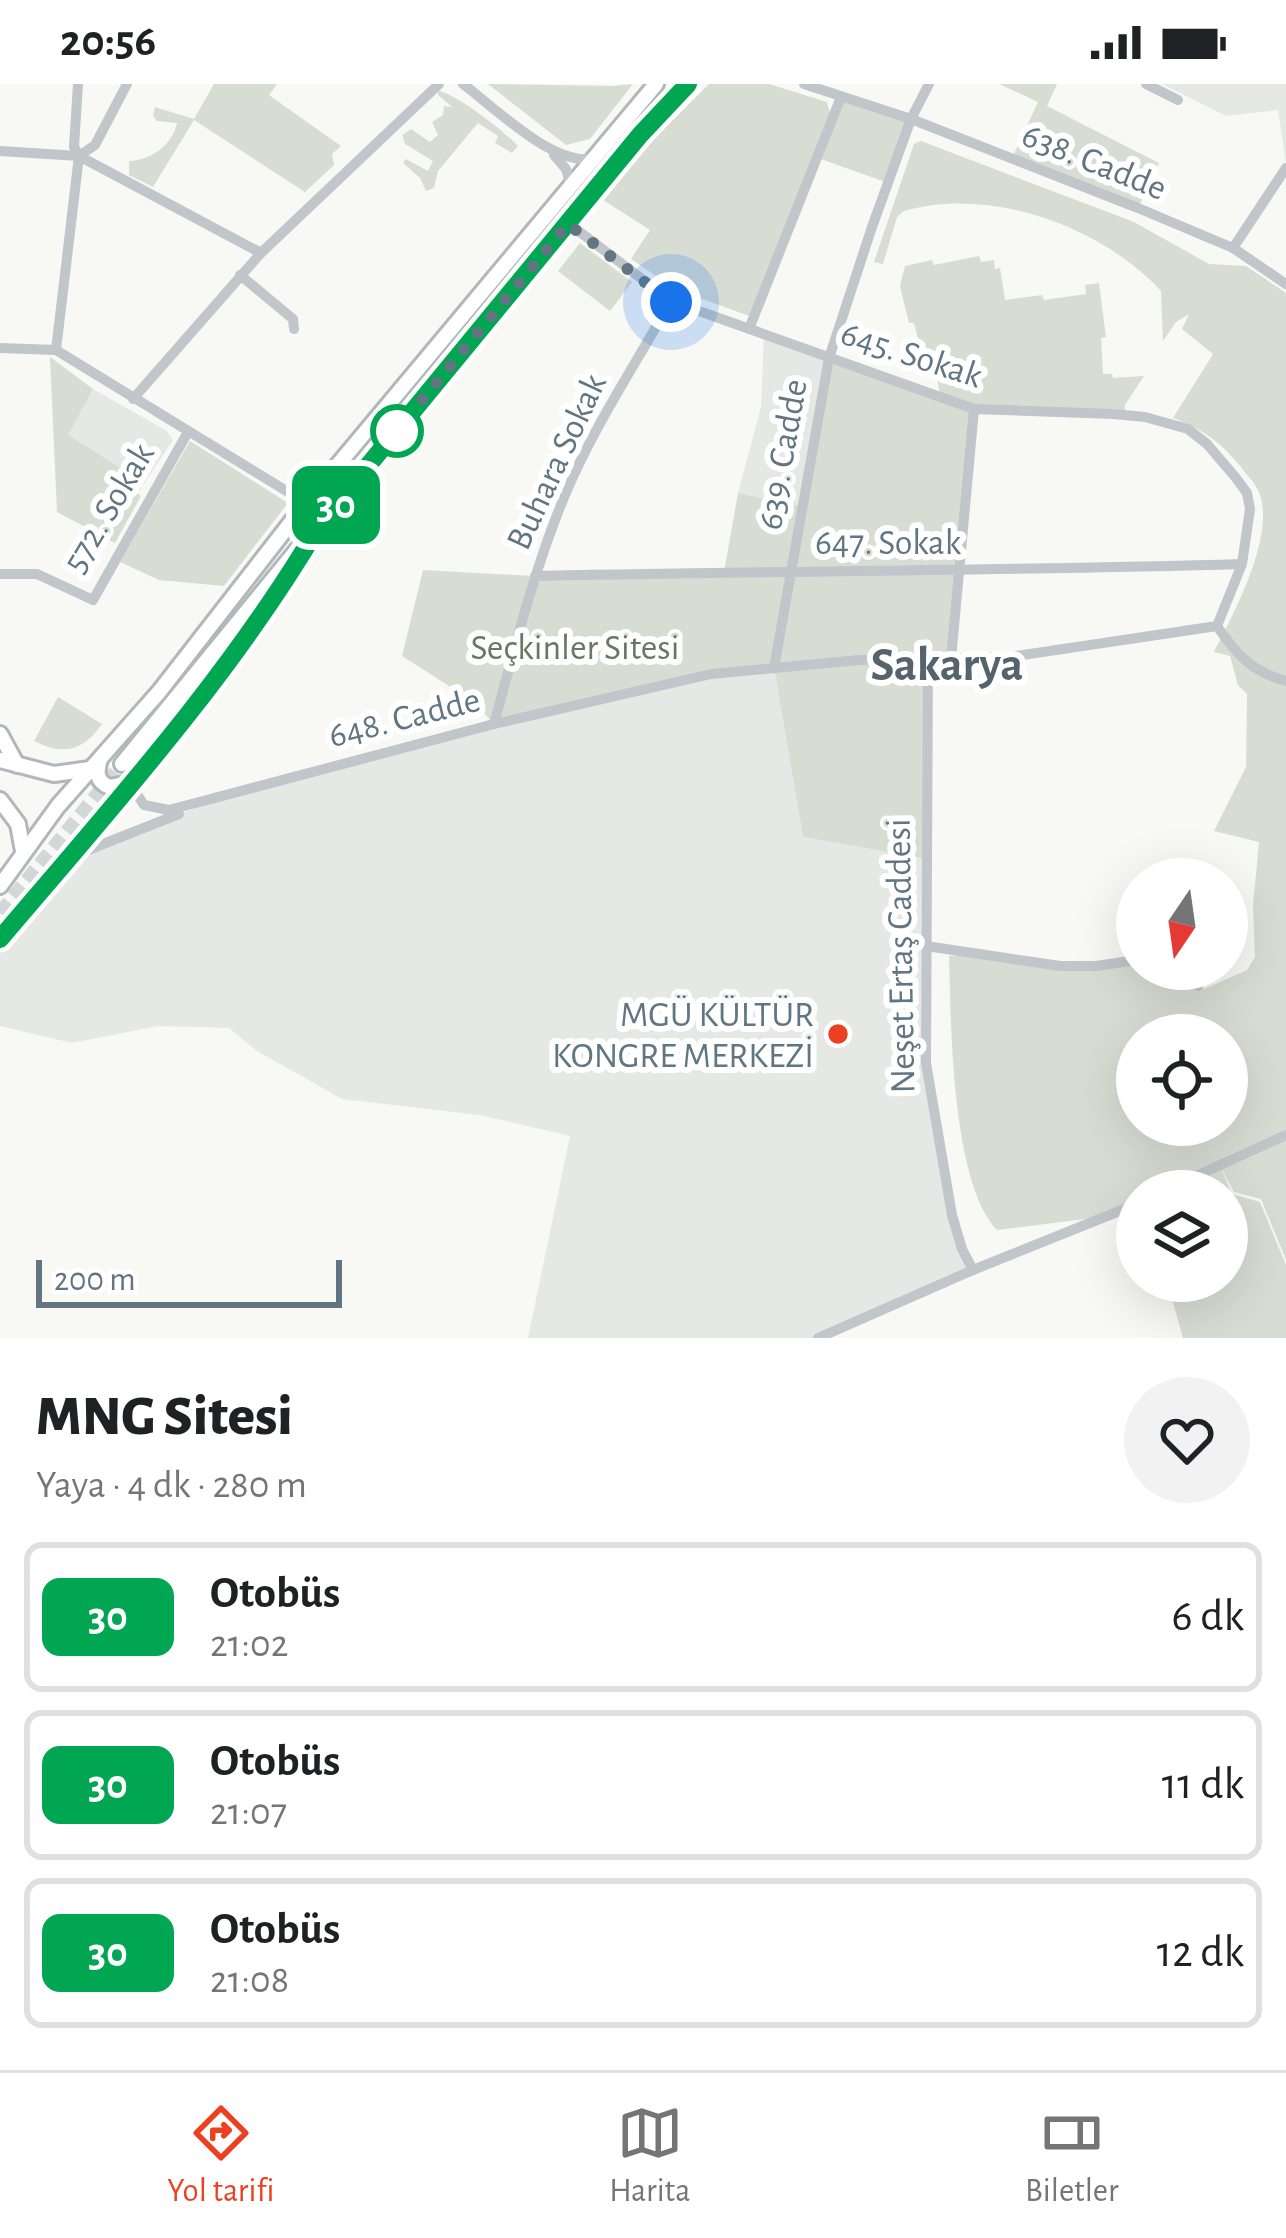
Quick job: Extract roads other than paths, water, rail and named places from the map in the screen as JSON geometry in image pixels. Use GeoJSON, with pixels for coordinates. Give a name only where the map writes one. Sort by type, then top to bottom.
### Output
{"type":"FeatureCollection","features":[{"type":"Feature","properties":{"kind":"main road"},"geometry":{"type":"LineString","coordinates":[[0,886],[23,851],[159,692],[306,503],[656,84]]}},
{"type":"Feature","properties":{"kind":"main road"},"geometry":{"type":"LineString","coordinates":[[122,764],[640,135],[688,84]]}},
{"type":"Feature","properties":{"kind":"main road"},"geometry":{"type":"LineString","coordinates":[[0,939],[138,774],[270,602],[320,524]]}},
{"type":"Feature","properties":{"kind":"main road"},"geometry":{"type":"LineString","coordinates":[[0,734],[17,765]]}},
{"type":"Feature","properties":{"kind":"main road"},"geometry":{"type":"LineString","coordinates":[[0,760],[54,774],[95,764]]}},
{"type":"Feature","properties":{"kind":"main road"},"geometry":{"type":"LineString","coordinates":[[95,764],[106,786],[124,785],[138,774]]}},
{"type":"Feature","properties":{"kind":"main road"},"geometry":{"type":"LineString","coordinates":[[0,800],[18,824],[23,851]]}},
{"type":"Feature","properties":{"kind":"street"},"geometry":{"type":"LineString","coordinates":[[56,350],[79,156],[74,147],[78,84]]}},
{"type":"Feature","properties":{"kind":"street"},"geometry":{"type":"LineString","coordinates":[[79,156],[95,145],[127,84]]}},
{"type":"Feature","properties":{"kind":"street"},"geometry":{"type":"LineString","coordinates":[[133,399],[261,253],[439,84]]}},
{"type":"Feature","properties":{"kind":"street"},"geometry":{"type":"LineString","coordinates":[[463,84],[543,144],[564,166],[571,183]]}},
{"type":"Feature","properties":{"kind":"street","name":"638. Cadde"},"geometry":{"type":"LineString","coordinates":[[805,84],[911,119],[1232,248],[1286,284]]}},
{"type":"Feature","properties":{"kind":"street","name":"639. Cadde"},"geometry":{"type":"LineString","coordinates":[[774,668],[829,358],[911,119],[929,84]]}},
{"type":"Feature","properties":{"kind":"street"},"geometry":{"type":"LineString","coordinates":[[1146,84],[1178,100]]}},
{"type":"Feature","properties":{"kind":"street"},"geometry":{"type":"LineString","coordinates":[[749,329],[841,97]]}},
{"type":"Feature","properties":{"kind":"street"},"geometry":{"type":"LineString","coordinates":[[543,144],[570,158],[590,159]]}},
{"type":"Feature","properties":{"kind":"street"},"geometry":{"type":"LineString","coordinates":[[0,151],[79,156],[261,253]]}},
{"type":"Feature","properties":{"kind":"street"},"geometry":{"type":"LineString","coordinates":[[1232,248],[1286,168]]}},
{"type":"Feature","properties":{"kind":"street","name":"645. Sokak"},"geometry":{"type":"LineString","coordinates":[[568,224],[671,302],[974,409],[1114,414],[1188,429],[1207,444],[1247,493],[1250,526],[1216,626]]}},
{"type":"Feature","properties":{"kind":"street"},"geometry":{"type":"LineString","coordinates":[[240,275],[293,319],[294,329]]}},
{"type":"Feature","properties":{"kind":"street","name":"Buhara Sokak"},"geometry":{"type":"LineString","coordinates":[[494,724],[535,576],[580,462],[671,302]]}},
{"type":"Feature","properties":{"kind":"street"},"geometry":{"type":"LineString","coordinates":[[0,348],[56,350],[306,503]]}},
{"type":"Feature","properties":{"kind":"street"},"geometry":{"type":"LineString","coordinates":[[950,659],[974,409]]}},
{"type":"Feature","properties":{"kind":"street","name":"572. Sokak"},"geometry":{"type":"LineString","coordinates":[[0,574],[37,574],[92,600],[188,432]]}},
{"type":"Feature","properties":{"kind":"street","name":"647. Sokak"},"geometry":{"type":"LineString","coordinates":[[535,576],[957,572],[1241,563]]}},
{"type":"Feature","properties":{"kind":"street"},"geometry":{"type":"LineString","coordinates":[[1216,626],[1238,657],[1286,681]]}},
{"type":"Feature","properties":{"kind":"street","name":"648. Cadde"},"geometry":{"type":"LineString","coordinates":[[249,787],[711,674],[1009,657],[1216,626]]}},
{"type":"Feature","properties":{"kind":"street","name":"Neşet Ertaş Caddesi"},"geometry":{"type":"LineString","coordinates":[[928,659],[924,1024],[932,1115],[962,1249],[973,1270]]}},
{"type":"Feature","properties":{"kind":"street"},"geometry":{"type":"LineString","coordinates":[[138,774],[135,791],[144,805],[156,810],[169,811],[249,787]]}},
{"type":"Feature","properties":{"kind":"street"},"geometry":{"type":"LineString","coordinates":[[73,856],[249,787]]}},
{"type":"Feature","properties":{"kind":"street"},"geometry":{"type":"LineString","coordinates":[[926,946],[1060,966],[1116,963]]}},
{"type":"Feature","properties":{"kind":"street"},"geometry":{"type":"LineString","coordinates":[[1209,1170],[1286,1135]]}},
{"type":"Feature","properties":{"kind":"street"},"geometry":{"type":"LineString","coordinates":[[818,1338],[1116,1212]]}},
{"type":"Feature","properties":{"kind":"tunnel"},"geometry":{"type":"LineString","coordinates":[[0,913],[122,764]]}},
{"type":"Feature","properties":{"kind":"place","name":"MGÜ KÜLTÜR KONGRE MERKEZİ"},"geometry":{"type":"Point","coordinates":[838,1034]}},
{"type":"Feature","properties":{"kind":"district","name":"Sakarya"},"geometry":{"type":"Point","coordinates":[947,663]}},
{"type":"Feature","properties":{"kind":"park label","name":"Seçkinler Sitesi"},"geometry":{"type":"Point","coordinates":[575,646]}}]}
